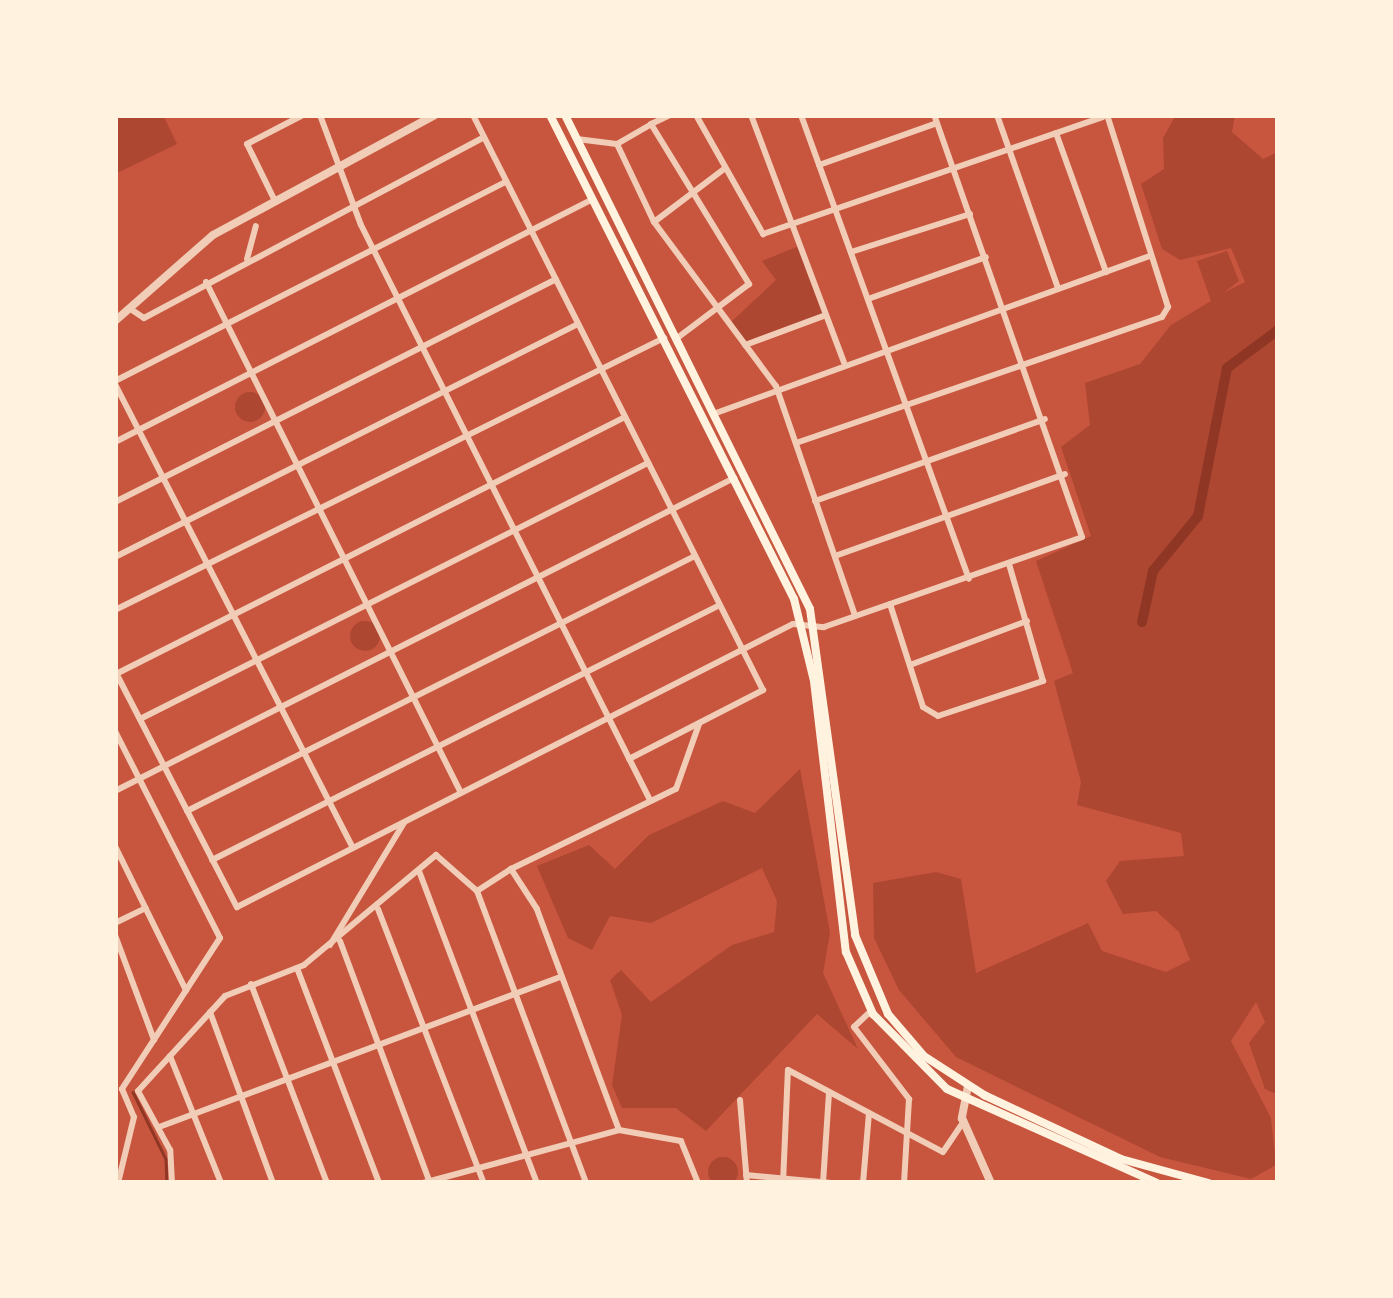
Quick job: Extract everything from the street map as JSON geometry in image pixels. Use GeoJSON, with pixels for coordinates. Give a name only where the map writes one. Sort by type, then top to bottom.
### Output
{"type":"FeatureCollection","features":[{"type":"Feature","properties":{"kind":"main road"},"geometry":{"type":"LineString","coordinates":[[550,115],[735,477],[802,624],[844,941],[871,1012],[912,1063],[963,1099],[1158,1183]]}},
{"type":"Feature","properties":{"kind":"main road"},"geometry":{"type":"LineString","coordinates":[[565,115],[746,472],[815,628],[863,964],[899,1030],[968,1086],[1121,1160],[1209,1183]]}},
{"type":"Feature","properties":{"kind":"street"},"geometry":{"type":"LineString","coordinates":[[274,198],[247,144],[304,115]]}},
{"type":"Feature","properties":{"kind":"street"},"geometry":{"type":"LineString","coordinates":[[320,115],[375,252],[650,800]]}},
{"type":"Feature","properties":{"kind":"street"},"geometry":{"type":"LineString","coordinates":[[115,321],[213,235],[274,198],[435,115]]}},
{"type":"Feature","properties":{"kind":"street"},"geometry":{"type":"LineString","coordinates":[[473,115],[762,690]]}},
{"type":"Feature","properties":{"kind":"street"},"geometry":{"type":"LineString","coordinates":[[577,139],[617,144],[670,115]]}},
{"type":"Feature","properties":{"kind":"street"},"geometry":{"type":"LineString","coordinates":[[696,115],[757,230],[792,224],[1104,116],[1168,307],[1162,317],[796,443]]}},
{"type":"Feature","properties":{"kind":"street"},"geometry":{"type":"LineString","coordinates":[[751,115],[844,362]]}},
{"type":"Feature","properties":{"kind":"street"},"geometry":{"type":"LineString","coordinates":[[814,115],[802,117],[968,578]]}},
{"type":"Feature","properties":{"kind":"street"},"geometry":{"type":"LineString","coordinates":[[998,115],[1058,288]]}},
{"type":"Feature","properties":{"kind":"street"},"geometry":{"type":"LineString","coordinates":[[625,418],[116,672],[237,907],[742,650],[802,624],[815,628],[855,616],[1082,538],[1065,474],[935,119],[820,165]]}},
{"type":"Feature","properties":{"kind":"street"},"geometry":{"type":"LineString","coordinates":[[651,124],[687,195],[749,284],[678,338]]}},
{"type":"Feature","properties":{"kind":"street"},"geometry":{"type":"LineString","coordinates":[[1056,133],[1106,272]]}},
{"type":"Feature","properties":{"kind":"street"},"geometry":{"type":"LineString","coordinates":[[128,308],[144,318],[246,260],[484,138]]}},
{"type":"Feature","properties":{"kind":"street"},"geometry":{"type":"LineString","coordinates":[[617,144],[654,222],[776,386],[855,616]]}},
{"type":"Feature","properties":{"kind":"street"},"geometry":{"type":"LineString","coordinates":[[654,222],[724,169]]}},
{"type":"Feature","properties":{"kind":"street"},"geometry":{"type":"LineString","coordinates":[[353,848],[115,382],[506,182]]}},
{"type":"Feature","properties":{"kind":"street"},"geometry":{"type":"LineString","coordinates":[[115,442],[594,199]]}},
{"type":"Feature","properties":{"kind":"street"},"geometry":{"type":"LineString","coordinates":[[851,252],[970,214]]}},
{"type":"Feature","properties":{"kind":"street"},"geometry":{"type":"LineString","coordinates":[[246,260],[256,226]]}},
{"type":"Feature","properties":{"kind":"street"},"geometry":{"type":"LineString","coordinates":[[716,413],[776,386],[1150,256]]}},
{"type":"Feature","properties":{"kind":"street"},"geometry":{"type":"LineString","coordinates":[[868,299],[986,257]]}},
{"type":"Feature","properties":{"kind":"street"},"geometry":{"type":"LineString","coordinates":[[115,502],[556,279]]}},
{"type":"Feature","properties":{"kind":"street"},"geometry":{"type":"LineString","coordinates":[[206,282],[461,793]]}},
{"type":"Feature","properties":{"kind":"street"},"geometry":{"type":"LineString","coordinates":[[745,345],[826,315]]}},
{"type":"Feature","properties":{"kind":"street"},"geometry":{"type":"LineString","coordinates":[[115,557],[578,324]]}},
{"type":"Feature","properties":{"kind":"street"},"geometry":{"type":"LineString","coordinates":[[115,610],[664,338]]}},
{"type":"Feature","properties":{"kind":"street"},"geometry":{"type":"LineString","coordinates":[[816,501],[1045,420]]}},
{"type":"Feature","properties":{"kind":"street"},"geometry":{"type":"LineString","coordinates":[[140,720],[648,463]]}},
{"type":"Feature","properties":{"kind":"street"},"geometry":{"type":"LineString","coordinates":[[115,791],[746,472]]}},
{"type":"Feature","properties":{"kind":"street"},"geometry":{"type":"LineString","coordinates":[[835,556],[1065,474]]}},
{"type":"Feature","properties":{"kind":"street"},"geometry":{"type":"LineString","coordinates":[[187,811],[695,556]]}},
{"type":"Feature","properties":{"kind":"street"},"geometry":{"type":"LineString","coordinates":[[890,604],[931,718],[1043,681],[1009,564]]}},
{"type":"Feature","properties":{"kind":"street"},"geometry":{"type":"LineString","coordinates":[[212,860],[720,604]]}},
{"type":"Feature","properties":{"kind":"street"},"geometry":{"type":"LineString","coordinates":[[910,665],[1028,620]]}},
{"type":"Feature","properties":{"kind":"street"},"geometry":{"type":"LineString","coordinates":[[630,759],[762,690]]}},
{"type":"Feature","properties":{"kind":"street"},"geometry":{"type":"LineString","coordinates":[[630,759],[762,690]]}},
{"type":"Feature","properties":{"kind":"street"},"geometry":{"type":"LineString","coordinates":[[477,892],[512,869],[676,789],[699,724]]}},
{"type":"Feature","properties":{"kind":"street"},"geometry":{"type":"LineString","coordinates":[[115,731],[220,938],[119,1088],[134,1117],[118,1183]]}},
{"type":"Feature","properties":{"kind":"street"},"geometry":{"type":"LineString","coordinates":[[326,950],[404,822]]}},
{"type":"Feature","properties":{"kind":"street"},"geometry":{"type":"LineString","coordinates":[[115,846],[186,990]]}},
{"type":"Feature","properties":{"kind":"street"},"geometry":{"type":"LineString","coordinates":[[172,1183],[159,1127],[138,1091],[210,1012],[250,984],[297,968],[340,941],[419,871],[446,856],[477,892],[586,1183]]}},
{"type":"Feature","properties":{"kind":"street"},"geometry":{"type":"LineString","coordinates":[[512,869],[561,977],[618,1130]]}},
{"type":"Feature","properties":{"kind":"street"},"geometry":{"type":"LineString","coordinates":[[419,871],[537,1183]]}},
{"type":"Feature","properties":{"kind":"street"},"geometry":{"type":"LineString","coordinates":[[115,923],[146,908]]}},
{"type":"Feature","properties":{"kind":"street"},"geometry":{"type":"LineString","coordinates":[[378,909],[484,1183]]}},
{"type":"Feature","properties":{"kind":"street"},"geometry":{"type":"LineString","coordinates":[[115,935],[154,1040]]}},
{"type":"Feature","properties":{"kind":"street"},"geometry":{"type":"LineString","coordinates":[[340,941],[427,1182],[618,1130],[681,1141],[698,1183]]}},
{"type":"Feature","properties":{"kind":"street"},"geometry":{"type":"LineString","coordinates":[[297,968],[379,1183]]}},
{"type":"Feature","properties":{"kind":"street"},"geometry":{"type":"LineString","coordinates":[[159,1127],[561,977]]}},
{"type":"Feature","properties":{"kind":"street"},"geometry":{"type":"LineString","coordinates":[[250,984],[327,1183]]}},
{"type":"Feature","properties":{"kind":"street"},"geometry":{"type":"LineString","coordinates":[[210,1012],[273,1183]]}},
{"type":"Feature","properties":{"kind":"street"},"geometry":{"type":"LineString","coordinates":[[871,1012],[854,1027],[909,1099],[904,1183]]}},
{"type":"Feature","properties":{"kind":"street"},"geometry":{"type":"LineString","coordinates":[[170,1056],[222,1183]]}},
{"type":"Feature","properties":{"kind":"street"},"geometry":{"type":"LineString","coordinates":[[783,1181],[788,1070],[943,1152],[964,1121]]}},
{"type":"Feature","properties":{"kind":"street"},"geometry":{"type":"LineString","coordinates":[[968,1086],[963,1099],[964,1121],[991,1183]]}},
{"type":"Feature","properties":{"kind":"street"},"geometry":{"type":"LineString","coordinates":[[823,1183],[829,1092]]}},
{"type":"Feature","properties":{"kind":"street"},"geometry":{"type":"LineString","coordinates":[[740,1100],[746,1179],[832,1183]]}},
{"type":"Feature","properties":{"kind":"street"},"geometry":{"type":"LineString","coordinates":[[864,1183],[868,1112]]}},
{"type":"Feature","properties":{"kind":"shaded area"},"geometry":{"type":"Polygon","coordinates":[[[115,115],[163,115],[177,144],[115,174],[115,115]]]}},
{"type":"Feature","properties":{"kind":"shaded area"},"geometry":{"type":"Polygon","coordinates":[[[1176,115],[1235,115],[1232,132],[1263,159],[1278,152],[1278,1095],[1265,1089],[1249,1043],[1265,1022],[1256,1002],[1231,1041],[1271,1118],[1276,1165],[1251,1179],[1160,1157],[956,1057],[899,990],[874,938],[873,883],[936,872],[961,879],[976,973],[1088,923],[1102,951],[1166,972],[1190,960],[1179,932],[1156,911],[1123,914],[1106,881],[1120,861],[1184,856],[1181,833],[1077,805],[1081,782],[1054,681],[1073,673],[1036,561],[1091,536],[1061,447],[1090,425],[1085,383],[1140,364],[1171,325],[1211,301],[1197,261],[1227,251],[1239,281],[1223,293],[1245,282],[1231,248],[1180,260],[1162,249],[1141,184],[1164,169],[1163,138],[1176,115]]]}},
{"type":"Feature","properties":{"kind":"shaded area"},"geometry":{"type":"Polygon","coordinates":[[[799,246],[826,315],[745,345],[729,324],[776,280],[762,261],[799,246]]]}},
{"type":"Feature","properties":{"kind":"shaded area"},"geometry":{"type":"Polygon","coordinates":[[[250,392],[264,401],[265,407],[256,421],[250,422],[236,413],[235,407],[244,393],[250,392]]]}},
{"type":"Feature","properties":{"kind":"shaded area"},"geometry":{"type":"Polygon","coordinates":[[[365,621],[376,625],[380,636],[376,647],[365,651],[354,647],[350,636],[354,625],[365,621]]]}},
{"type":"Feature","properties":{"kind":"shaded area"},"geometry":{"type":"Polygon","coordinates":[[[800,769],[830,933],[823,973],[858,1049],[817,1014],[706,1131],[676,1108],[622,1108],[612,1085],[622,1015],[610,980],[621,970],[651,1002],[732,945],[774,932],[777,901],[762,868],[651,923],[610,916],[592,950],[568,938],[537,866],[589,845],[615,869],[649,835],[723,801],[755,813],[800,769]]]}},
{"type":"Feature","properties":{"kind":"shaded area"},"geometry":{"type":"Polygon","coordinates":[[[723,1157],[737,1166],[738,1172],[729,1186],[723,1187],[709,1178],[708,1172],[717,1158],[723,1157]]]}},
{"type":"Feature","properties":{"kind":"waterway"},"geometry":{"type":"LineString","coordinates":[[1142,622],[1153,571],[1198,516],[1227,368],[1278,330]]}},
{"type":"Feature","properties":{"kind":"waterway"},"geometry":{"type":"LineString","coordinates":[[133,1092],[166,1159],[167,1183]]}}]}
